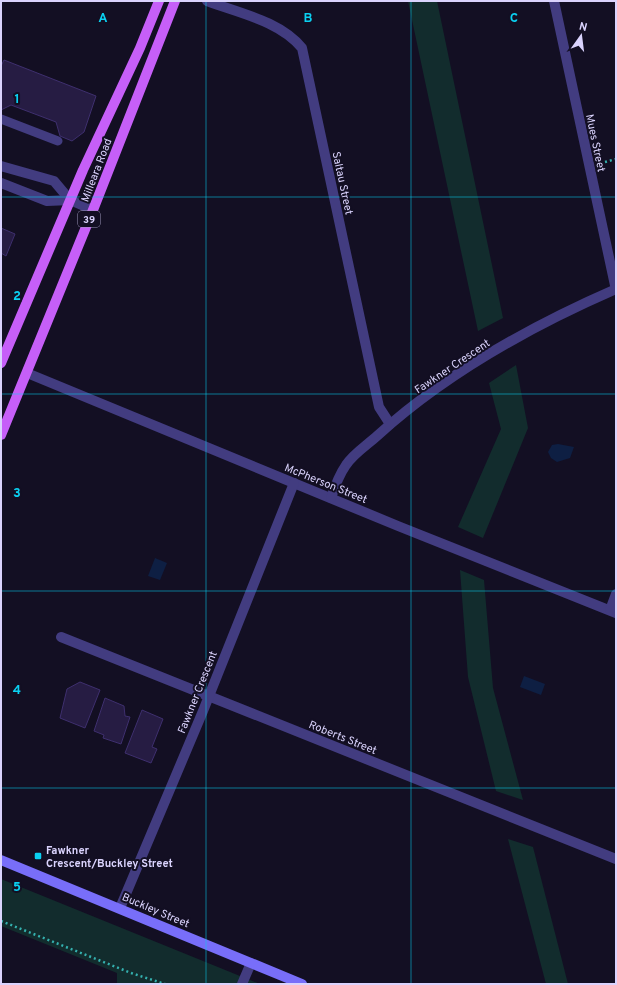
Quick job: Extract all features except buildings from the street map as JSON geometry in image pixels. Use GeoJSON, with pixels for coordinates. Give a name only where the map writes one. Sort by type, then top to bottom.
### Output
{"type":"FeatureCollection","features":[{"type":"Feature","properties":{"kind":"main road","name":"Milleara Road"},"geometry":{"type":"LineString","coordinates":[[1,363],[70,200],[140,48],[159,1]]}},
{"type":"Feature","properties":{"kind":"main road","name":"Milleara Road"},"geometry":{"type":"LineString","coordinates":[[1,435],[28,373],[175,1]]}},
{"type":"Feature","properties":{"kind":"main road","name":"Buckley Street"},"geometry":{"type":"LineString","coordinates":[[1,860],[302,984]]}},
{"type":"Feature","properties":{"kind":"street","name":"Saltau Street"},"geometry":{"type":"LineString","coordinates":[[208,1],[276,27],[293,37],[302,48],[379,407],[390,424]]}},
{"type":"Feature","properties":{"kind":"street","name":"Mues Street"},"geometry":{"type":"LineString","coordinates":[[554,1],[616,289]]}},
{"type":"Feature","properties":{"kind":"street"},"geometry":{"type":"LineString","coordinates":[[1,166],[54,181],[70,200]]}},
{"type":"Feature","properties":{"kind":"street"},"geometry":{"type":"LineString","coordinates":[[1,183],[47,201],[70,200],[93,210]]}},
{"type":"Feature","properties":{"kind":"street","name":"Fawkner Crescent"},"geometry":{"type":"LineString","coordinates":[[331,498],[336,482],[346,464],[390,424],[452,378],[516,338],[577,306],[616,289]]}},
{"type":"Feature","properties":{"kind":"street","name":"McPherson Street"},"geometry":{"type":"LineString","coordinates":[[28,373],[294,483],[613,611]]}},
{"type":"Feature","properties":{"kind":"street","name":"Fawkner Crescent"},"geometry":{"type":"LineString","coordinates":[[120,908],[209,696],[294,483]]}},
{"type":"Feature","properties":{"kind":"street"},"geometry":{"type":"LineString","coordinates":[[613,611],[616,594]]}},
{"type":"Feature","properties":{"kind":"street","name":"Roberts Street"},"geometry":{"type":"LineString","coordinates":[[60,637],[616,859]]}},
{"type":"Feature","properties":{"kind":"street"},"geometry":{"type":"LineString","coordinates":[[242,984],[250,963]]}},
{"type":"Feature","properties":{"kind":"lane"},"geometry":{"type":"LineString","coordinates":[[1,119],[58,141]]}},
{"type":"Feature","properties":{"kind":"path"},"geometry":{"type":"LineString","coordinates":[[605,162],[616,159]]}},
{"type":"Feature","properties":{"kind":"path"},"geometry":{"type":"LineString","coordinates":[[1,921],[131,973],[165,984]]}},
{"type":"Feature","properties":{"kind":"green space"},"geometry":{"type":"Polygon","coordinates":[[[408,1],[437,1],[503,318],[478,331],[408,1]]]}},
{"type":"Feature","properties":{"kind":"green space"},"geometry":{"type":"Polygon","coordinates":[[[516,365],[528,428],[483,538],[458,527],[501,429],[489,383],[516,365]]]}},
{"type":"Feature","properties":{"kind":"green space"},"geometry":{"type":"Polygon","coordinates":[[[460,570],[484,580],[493,688],[523,800],[496,791],[468,677],[460,570]]]}},
{"type":"Feature","properties":{"kind":"green space"},"geometry":{"type":"Polygon","coordinates":[[[508,839],[533,847],[568,984],[546,984],[508,839]]]}},
{"type":"Feature","properties":{"kind":"green space"},"geometry":{"type":"Polygon","coordinates":[[[1,879],[260,984],[117,984],[117,973],[1,926],[1,879]]]}},
{"type":"Feature","properties":{"kind":"water"},"geometry":{"type":"Polygon","coordinates":[[[558,444],[574,447],[570,458],[557,462],[551,458],[548,452],[552,445],[558,444]]]}},
{"type":"Feature","properties":{"kind":"water"},"geometry":{"type":"Polygon","coordinates":[[[155,558],[167,563],[160,580],[148,576],[155,558]]]}},
{"type":"Feature","properties":{"kind":"water"},"geometry":{"type":"Polygon","coordinates":[[[524,676],[545,684],[541,695],[520,687],[524,676]]]}},
{"type":"Feature","properties":{"kind":"place","name":"Fawkner Crescent/Buckley Street"},"geometry":{"type":"Point","coordinates":[38,856]}}]}
